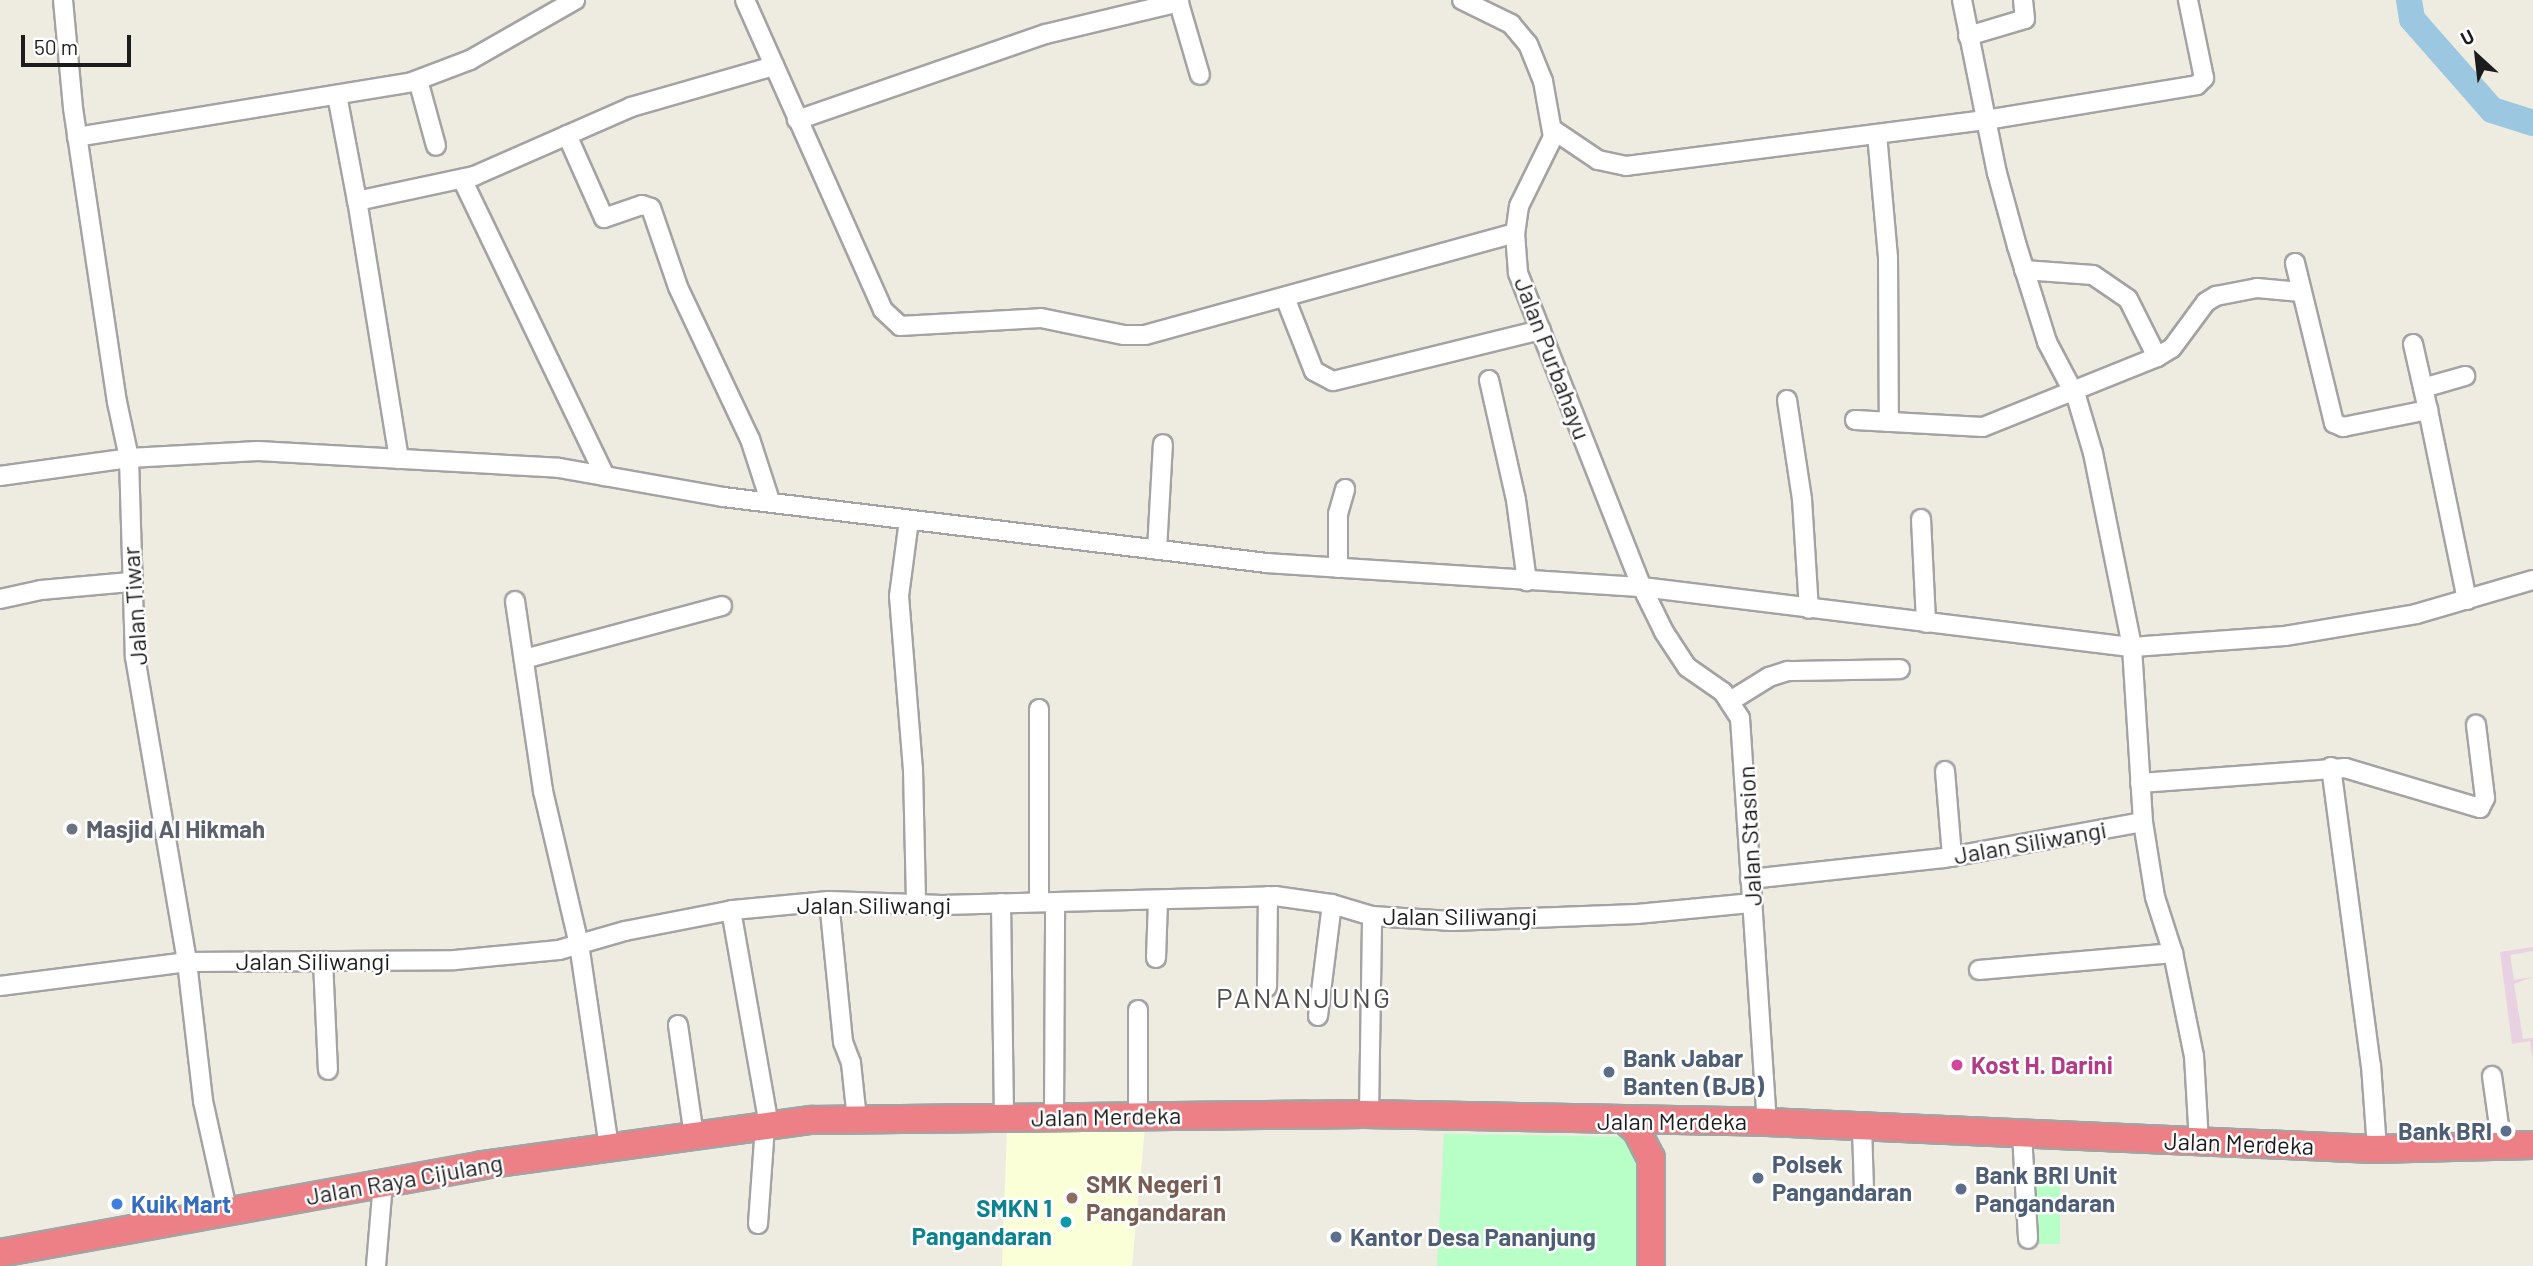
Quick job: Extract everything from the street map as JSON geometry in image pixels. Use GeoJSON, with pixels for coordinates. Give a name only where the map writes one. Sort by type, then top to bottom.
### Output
{"type":"FeatureCollection","features":[{"type":"Feature","properties":{"kind":"highway","name":"Jalan Merdeka"},"geometry":{"type":"LineString","coordinates":[[811,1120],[1369,1114],[1627,1122],[1767,1122],[2022,1135],[2377,1148],[2533,1145]]}},
{"type":"Feature","properties":{"kind":"highway","name":"Jalan Raya Cijulang"},"geometry":{"type":"LineString","coordinates":[[0,1254],[227,1209],[383,1182],[609,1147],[811,1120]]}},
{"type":"Feature","properties":{"kind":"highway"},"geometry":{"type":"LineString","coordinates":[[1651,1158],[1669,1135],[1690,1121]]}},
{"type":"Feature","properties":{"kind":"highway"},"geometry":{"type":"LineString","coordinates":[[1627,1122],[1643,1140],[1651,1158],[1651,1266]]}},
{"type":"Feature","properties":{"kind":"street","name":"Jalan Tiwar"},"geometry":{"type":"LineString","coordinates":[[63,0],[77,137],[129,458],[130,582],[135,657],[187,962],[203,1101],[227,1209]]}},
{"type":"Feature","properties":{"kind":"street"},"geometry":{"type":"LineString","coordinates":[[77,137],[418,80],[470,60],[575,0]]}},
{"type":"Feature","properties":{"kind":"street"},"geometry":{"type":"LineString","coordinates":[[746,0],[883,310],[900,326],[1041,317],[1135,337],[1286,300],[1515,233]]}},
{"type":"Feature","properties":{"kind":"street","name":"Jalan Purbahayu"},"geometry":{"type":"LineString","coordinates":[[1462,0],[1511,24],[1528,44],[1543,80],[1552,129],[1549,152],[1519,206],[1515,233],[1518,273],[1642,587]]}},
{"type":"Feature","properties":{"kind":"street"},"geometry":{"type":"LineString","coordinates":[[1962,0],[1986,120],[2024,270],[2048,342],[2075,394],[2092,453],[2132,647],[2143,822],[2155,897],[2173,953],[2194,1056],[2199,1142]]}},
{"type":"Feature","properties":{"kind":"street"},"geometry":{"type":"LineString","coordinates":[[1968,36],[2025,19],[2022,0]]}},
{"type":"Feature","properties":{"kind":"street"},"geometry":{"type":"LineString","coordinates":[[1552,129],[1598,160],[1617,166],[1986,120],[2202,82],[2188,0]]}},
{"type":"Feature","properties":{"kind":"street"},"geometry":{"type":"LineString","coordinates":[[797,120],[1046,34],[1178,1],[1200,75]]}},
{"type":"Feature","properties":{"kind":"street"},"geometry":{"type":"LineString","coordinates":[[357,201],[462,179],[636,105],[774,66]]}},
{"type":"Feature","properties":{"kind":"street"},"geometry":{"type":"LineString","coordinates":[[418,80],[436,146]]}},
{"type":"Feature","properties":{"kind":"street"},"geometry":{"type":"LineString","coordinates":[[337,95],[399,459]]}},
{"type":"Feature","properties":{"kind":"street"},"geometry":{"type":"LineString","coordinates":[[1877,134],[1888,258],[1889,422]]}},
{"type":"Feature","properties":{"kind":"street"},"geometry":{"type":"LineString","coordinates":[[567,135],[604,218],[642,205],[651,208],[678,287],[750,439],[770,501]]}},
{"type":"Feature","properties":{"kind":"street"},"geometry":{"type":"LineString","coordinates":[[462,179],[606,476]]}},
{"type":"Feature","properties":{"kind":"street"},"geometry":{"type":"LineString","coordinates":[[2295,263],[2329,416],[2337,427],[2428,410]]}},
{"type":"Feature","properties":{"kind":"street"},"geometry":{"type":"LineString","coordinates":[[2024,270],[2093,275],[2129,299],[2155,352]]}},
{"type":"Feature","properties":{"kind":"street"},"geometry":{"type":"LineString","coordinates":[[1855,420],[1983,427],[2075,394],[2155,352],[2172,348],[2206,302],[2216,296],[2257,288],[2301,292]]}},
{"type":"Feature","properties":{"kind":"street"},"geometry":{"type":"LineString","coordinates":[[1286,300],[1314,371],[1333,381],[1541,330]]}},
{"type":"Feature","properties":{"kind":"street"},"geometry":{"type":"LineString","coordinates":[[2413,344],[2468,600]]}},
{"type":"Feature","properties":{"kind":"street"},"geometry":{"type":"LineString","coordinates":[[2423,388],[2465,376]]}},
{"type":"Feature","properties":{"kind":"street"},"geometry":{"type":"LineString","coordinates":[[1489,380],[1516,500],[1527,582]]}},
{"type":"Feature","properties":{"kind":"street"},"geometry":{"type":"LineString","coordinates":[[1787,400],[1803,513],[1809,609]]}},
{"type":"Feature","properties":{"kind":"street"},"geometry":{"type":"LineString","coordinates":[[1157,550],[1163,444]]}},
{"type":"Feature","properties":{"kind":"street"},"geometry":{"type":"LineString","coordinates":[[0,476],[129,458],[258,451],[559,468],[770,501],[1157,550],[1338,568],[1527,582],[1642,587],[2132,647],[2286,636],[2468,600],[2533,580]]}},
{"type":"Feature","properties":{"kind":"street"},"geometry":{"type":"LineString","coordinates":[[1338,568],[1338,514],[1345,489]]}},
{"type":"Feature","properties":{"kind":"street"},"geometry":{"type":"LineString","coordinates":[[1921,519],[1926,623]]}},
{"type":"Feature","properties":{"kind":"street"},"geometry":{"type":"LineString","coordinates":[[909,520],[900,596],[913,769],[916,905]]}},
{"type":"Feature","properties":{"kind":"street"},"geometry":{"type":"LineString","coordinates":[[0,599],[40,590],[130,582]]}},
{"type":"Feature","properties":{"kind":"street"},"geometry":{"type":"LineString","coordinates":[[1642,587],[1675,652],[1702,680],[1732,700],[1769,677],[1788,671],[1900,670]]}},
{"type":"Feature","properties":{"kind":"street"},"geometry":{"type":"LineString","coordinates":[[515,601],[550,827],[579,944],[609,1147]]}},
{"type":"Feature","properties":{"kind":"street"},"geometry":{"type":"LineString","coordinates":[[524,659],[722,606]]}},
{"type":"Feature","properties":{"kind":"street","name":"Jalan Stasion"},"geometry":{"type":"LineString","coordinates":[[1732,700],[1740,718],[1767,1122]]}},
{"type":"Feature","properties":{"kind":"street"},"geometry":{"type":"LineString","coordinates":[[1039,709],[1054,1117]]}},
{"type":"Feature","properties":{"kind":"street"},"geometry":{"type":"LineString","coordinates":[[2140,783],[2331,767],[2359,771],[2480,808],[2485,797],[2476,725]]}},
{"type":"Feature","properties":{"kind":"street"},"geometry":{"type":"LineString","coordinates":[[2331,767],[2371,1065],[2377,1148]]}},
{"type":"Feature","properties":{"kind":"street"},"geometry":{"type":"LineString","coordinates":[[1945,771],[1952,857]]}},
{"type":"Feature","properties":{"kind":"street","name":"Jalan Siliwangi"},"geometry":{"type":"LineString","coordinates":[[1750,879],[1952,857],[2143,822]]}},
{"type":"Feature","properties":{"kind":"street"},"geometry":{"type":"LineString","coordinates":[[1266,987],[1268,896]]}},
{"type":"Feature","properties":{"kind":"street","name":"Jalan Siliwangi"},"geometry":{"type":"LineString","coordinates":[[0,986],[187,962],[455,960],[559,950],[731,910],[829,901],[916,905],[1268,896],[1332,904],[1372,916],[1452,921],[1637,914],[1752,903]]}},
{"type":"Feature","properties":{"kind":"street"},"geometry":{"type":"LineString","coordinates":[[1156,958],[1158,900]]}},
{"type":"Feature","properties":{"kind":"street"},"geometry":{"type":"LineString","coordinates":[[829,901],[843,1042],[851,1063],[857,1119]]}},
{"type":"Feature","properties":{"kind":"street"},"geometry":{"type":"LineString","coordinates":[[1001,903],[1004,1117]]}},
{"type":"Feature","properties":{"kind":"street"},"geometry":{"type":"LineString","coordinates":[[1318,1016],[1332,904]]}},
{"type":"Feature","properties":{"kind":"street"},"geometry":{"type":"LineString","coordinates":[[731,910],[767,1126],[758,1224]]}},
{"type":"Feature","properties":{"kind":"street"},"geometry":{"type":"LineString","coordinates":[[1369,1114],[1372,916]]}},
{"type":"Feature","properties":{"kind":"street"},"geometry":{"type":"LineString","coordinates":[[1979,970],[2173,953]]}},
{"type":"Feature","properties":{"kind":"street"},"geometry":{"type":"LineString","coordinates":[[323,961],[328,1070]]}},
{"type":"Feature","properties":{"kind":"street"},"geometry":{"type":"LineString","coordinates":[[1138,1010],[1138,1116]]}},
{"type":"Feature","properties":{"kind":"street"},"geometry":{"type":"LineString","coordinates":[[678,1025],[694,1136]]}},
{"type":"Feature","properties":{"kind":"street"},"geometry":{"type":"LineString","coordinates":[[2492,1076],[2502,1147]]}},
{"type":"Feature","properties":{"kind":"street"},"geometry":{"type":"LineString","coordinates":[[1862,1127],[1864,1192]]}},
{"type":"Feature","properties":{"kind":"street"},"geometry":{"type":"LineString","coordinates":[[2022,1135],[2028,1239]]}},
{"type":"Feature","properties":{"kind":"street"},"geometry":{"type":"LineString","coordinates":[[376,1266],[383,1182]]}},
{"type":"Feature","properties":{"kind":"shaded area"},"geometry":{"type":"Polygon","coordinates":[[[2533,947],[2533,951],[2510,955],[2514,980],[2533,977],[2514,984],[2523,1039],[2533,1038],[2533,1060],[2530,1041],[2512,1044],[2500,952],[2533,947]]]}},
{"type":"Feature","properties":{"kind":"shaded area","name":"SMK Negeri 1 Pangandaran"},"geometry":{"type":"Polygon","coordinates":[[[1145,1128],[1132,1266],[1002,1266],[1007,1130],[1145,1128]]]}},
{"type":"Feature","properties":{"kind":"green space"},"geometry":{"type":"Polygon","coordinates":[[[1444,1134],[1626,1137],[1639,1146],[1645,1266],[1437,1266],[1444,1134]]]}},
{"type":"Feature","properties":{"kind":"green space"},"geometry":{"type":"Polygon","coordinates":[[[2033,1178],[2060,1178],[2060,1244],[2033,1244],[2033,1178]]]}},
{"type":"Feature","properties":{"kind":"waterway"},"geometry":{"type":"LineString","coordinates":[[2409,0],[2412,19],[2492,110],[2533,123]]}},
{"type":"Feature","properties":{"kind":"place","name":"Masjid Al Hikmah"},"geometry":{"type":"Point","coordinates":[72,829]}},
{"type":"Feature","properties":{"kind":"place","name":"Kost H. Darini"},"geometry":{"type":"Point","coordinates":[1957,1065]}},
{"type":"Feature","properties":{"kind":"place","name":"Bank Jabar Banten (BJB)"},"geometry":{"type":"Point","coordinates":[1609,1072]}},
{"type":"Feature","properties":{"kind":"place","name":"Bank BRI"},"geometry":{"type":"Point","coordinates":[2506,1131]}},
{"type":"Feature","properties":{"kind":"place","name":"Polsek Pangandaran"},"geometry":{"type":"Point","coordinates":[1758,1178]}},
{"type":"Feature","properties":{"kind":"place","name":"Bank BRI Unit Pangandaran"},"geometry":{"type":"Point","coordinates":[1961,1189]}},
{"type":"Feature","properties":{"kind":"place","name":"SMK Negeri 1 Pangandaran"},"geometry":{"type":"Point","coordinates":[1072,1198]}},
{"type":"Feature","properties":{"kind":"place","name":"Kuik Mart"},"geometry":{"type":"Point","coordinates":[117,1204]}},
{"type":"Feature","properties":{"kind":"place","name":"SMKN 1 Pangandaran"},"geometry":{"type":"Point","coordinates":[1066,1222]}},
{"type":"Feature","properties":{"kind":"place","name":"Kantor Desa Pananjung"},"geometry":{"type":"Point","coordinates":[1336,1237]}},
{"type":"Feature","properties":{"kind":"district","name":"PANANJUNG"},"geometry":{"type":"Point","coordinates":[1304,997]}}]}
